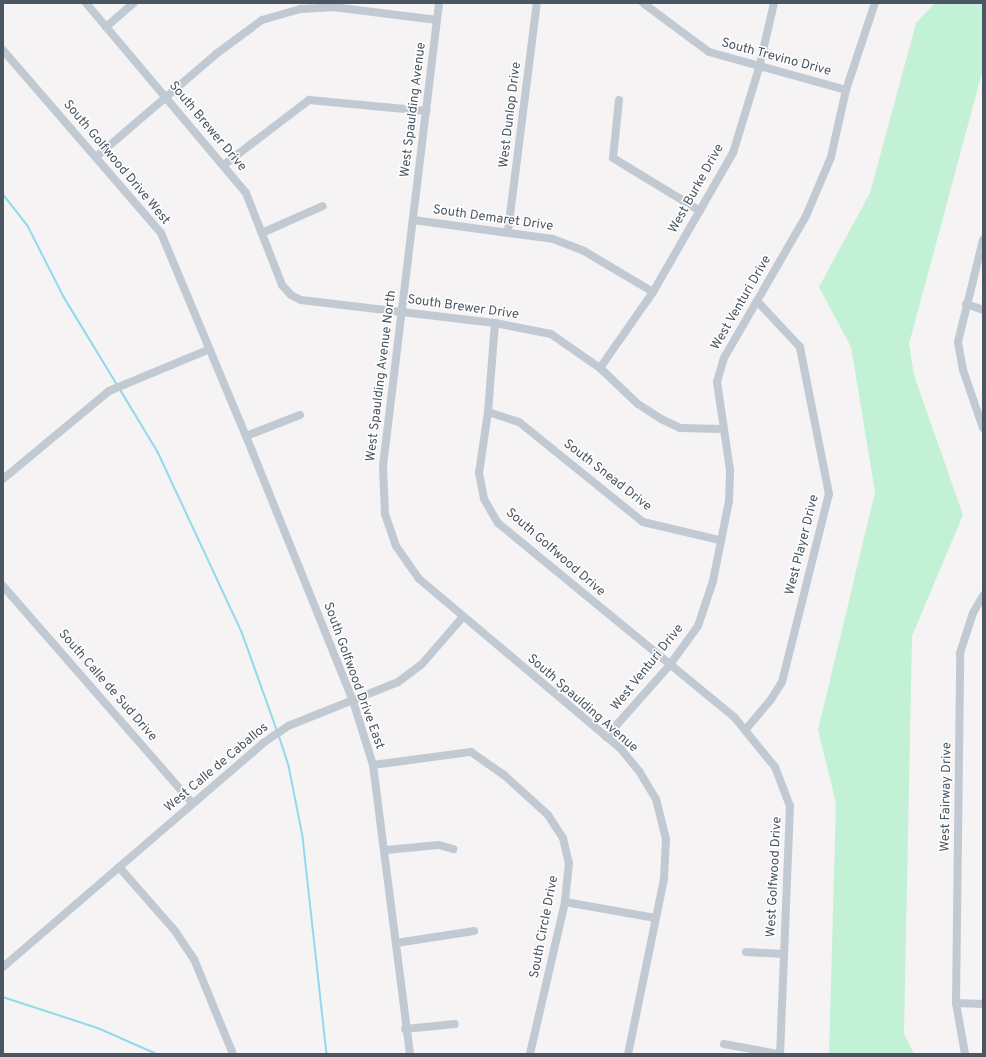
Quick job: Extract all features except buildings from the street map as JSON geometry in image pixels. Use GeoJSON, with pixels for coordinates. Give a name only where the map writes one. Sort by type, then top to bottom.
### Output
{"type":"FeatureCollection","features":[{"type":"Feature","properties":{"kind":"street","name":"South Brewer Drive"},"geometry":{"type":"LineString","coordinates":[[86,3],[224,164],[246,193],[264,232],[282,285],[291,294],[301,300],[495,323],[551,334],[600,368],[638,404],[661,419],[680,428],[722,429]]}},
{"type":"Feature","properties":{"kind":"street"},"geometry":{"type":"LineString","coordinates":[[106,27],[134,3]]}},
{"type":"Feature","properties":{"kind":"street","name":"West Spaulding Avenue"},"geometry":{"type":"LineString","coordinates":[[413,220],[439,3]]}},
{"type":"Feature","properties":{"kind":"street","name":"West Dunlop Drive"},"geometry":{"type":"LineString","coordinates":[[508,231],[537,3]]}},
{"type":"Feature","properties":{"kind":"street","name":"South Trevino Drive"},"geometry":{"type":"LineString","coordinates":[[643,3],[709,52],[759,68],[846,90]]}},
{"type":"Feature","properties":{"kind":"street","name":"West Burke Drive"},"geometry":{"type":"LineString","coordinates":[[600,368],[653,292],[733,153],[759,68],[774,3]]}},
{"type":"Feature","properties":{"kind":"street","name":"West Venturi Drive"},"geometry":{"type":"LineString","coordinates":[[606,737],[668,666],[698,626],[713,581],[729,501],[730,470],[722,429],[717,382],[722,364],[806,216],[831,157],[846,90],[875,3]]}},
{"type":"Feature","properties":{"kind":"street"},"geometry":{"type":"LineString","coordinates":[[96,157],[165,96],[238,36],[262,20],[300,9],[333,5],[437,20]]}},
{"type":"Feature","properties":{"kind":"street","name":"South Golfwood Drive West"},"geometry":{"type":"LineString","coordinates":[[3,50],[161,233],[246,436]]}},
{"type":"Feature","properties":{"kind":"street"},"geometry":{"type":"LineString","coordinates":[[224,164],[309,100],[426,111]]}},
{"type":"Feature","properties":{"kind":"street"},"geometry":{"type":"LineString","coordinates":[[619,100],[613,158],[700,211]]}},
{"type":"Feature","properties":{"kind":"street"},"geometry":{"type":"LineString","coordinates":[[264,232],[323,206]]}},
{"type":"Feature","properties":{"kind":"street","name":"South Demaret Drive"},"geometry":{"type":"LineString","coordinates":[[413,220],[508,231],[553,238],[584,251],[653,292]]}},
{"type":"Feature","properties":{"kind":"street","name":"West Spaulding Avenue North"},"geometry":{"type":"LineString","coordinates":[[390,534],[383,505],[382,475],[413,220]]}},
{"type":"Feature","properties":{"kind":"street"},"geometry":{"type":"LineString","coordinates":[[983,240],[966,304],[958,342],[963,370],[983,428]]}},
{"type":"Feature","properties":{"kind":"street","name":"West Player Drive"},"geometry":{"type":"LineString","coordinates":[[746,728],[770,701],[782,682],[829,494],[800,347],[757,301]]}},
{"type":"Feature","properties":{"kind":"street"},"geometry":{"type":"LineString","coordinates":[[966,304],[983,310]]}},
{"type":"Feature","properties":{"kind":"street","name":"South Golfwood Drive"},"geometry":{"type":"LineString","coordinates":[[495,323],[488,412],[478,473],[484,499],[498,523],[668,666],[735,718]]}},
{"type":"Feature","properties":{"kind":"street"},"geometry":{"type":"LineString","coordinates":[[3,479],[109,390],[210,349]]}},
{"type":"Feature","properties":{"kind":"street","name":"South Snead Drive"},"geometry":{"type":"LineString","coordinates":[[488,412],[519,422],[643,522],[720,540]]}},
{"type":"Feature","properties":{"kind":"street"},"geometry":{"type":"LineString","coordinates":[[246,436],[300,415]]}},
{"type":"Feature","properties":{"kind":"street","name":"South Golfwood Drive East"},"geometry":{"type":"LineString","coordinates":[[246,436],[353,701],[373,765],[386,850],[405,1029],[410,1054]]}},
{"type":"Feature","properties":{"kind":"street","name":"South Spaulding Avenue"},"geometry":{"type":"LineString","coordinates":[[390,534],[402,558],[418,578],[462,618],[606,737],[639,771],[656,799],[666,839],[664,879],[628,1054]]}},
{"type":"Feature","properties":{"kind":"street","name":"South Calle de Sud Drive"},"geometry":{"type":"LineString","coordinates":[[3,586],[192,803]]}},
{"type":"Feature","properties":{"kind":"street","name":"West Fairway Drive"},"geometry":{"type":"LineString","coordinates":[[965,1054],[956,1003],[960,653],[973,613],[983,596]]}},
{"type":"Feature","properties":{"kind":"street","name":"West Calle de Caballos"},"geometry":{"type":"LineString","coordinates":[[3,967],[263,743],[288,726],[398,682],[422,664],[462,618]]}},
{"type":"Feature","properties":{"kind":"street","name":"West Golfwood Drive"},"geometry":{"type":"LineString","coordinates":[[735,718],[746,728],[775,767],[790,806],[779,1054]]}},
{"type":"Feature","properties":{"kind":"street","name":"South Circle Drive"},"geometry":{"type":"LineString","coordinates":[[373,765],[471,752],[503,774],[548,815],[562,838],[569,864],[565,902],[530,1054]]}},
{"type":"Feature","properties":{"kind":"street"},"geometry":{"type":"LineString","coordinates":[[386,850],[439,845],[453,849]]}},
{"type":"Feature","properties":{"kind":"street"},"geometry":{"type":"LineString","coordinates":[[119,867],[175,931],[194,959],[233,1054]]}},
{"type":"Feature","properties":{"kind":"street"},"geometry":{"type":"LineString","coordinates":[[565,902],[656,918]]}},
{"type":"Feature","properties":{"kind":"street"},"geometry":{"type":"LineString","coordinates":[[396,942],[474,931]]}},
{"type":"Feature","properties":{"kind":"street"},"geometry":{"type":"LineString","coordinates":[[746,952],[784,954]]}},
{"type":"Feature","properties":{"kind":"street"},"geometry":{"type":"LineString","coordinates":[[956,1003],[983,1004]]}},
{"type":"Feature","properties":{"kind":"street"},"geometry":{"type":"LineString","coordinates":[[405,1029],[455,1024]]}},
{"type":"Feature","properties":{"kind":"street"},"geometry":{"type":"LineString","coordinates":[[724,1044],[779,1054]]}},
{"type":"Feature","properties":{"kind":"green space"},"geometry":{"type":"Polygon","coordinates":[[[935,3],[983,3],[983,69],[909,344],[914,375],[963,515],[912,636],[904,1034],[914,1054],[829,1054],[836,803],[818,730],[875,492],[851,347],[819,287],[870,193],[916,23],[935,3]]]}},
{"type":"Feature","properties":{"kind":"waterway"},"geometry":{"type":"LineString","coordinates":[[3,194],[28,226],[64,297],[117,384]]}},
{"type":"Feature","properties":{"kind":"waterway"},"geometry":{"type":"LineString","coordinates":[[120,389],[158,452],[242,632],[277,730]]}},
{"type":"Feature","properties":{"kind":"waterway"},"geometry":{"type":"LineString","coordinates":[[279,735],[289,766],[303,837],[327,1054]]}},
{"type":"Feature","properties":{"kind":"waterway"},"geometry":{"type":"LineString","coordinates":[[3,997],[98,1028],[157,1054]]}}]}
